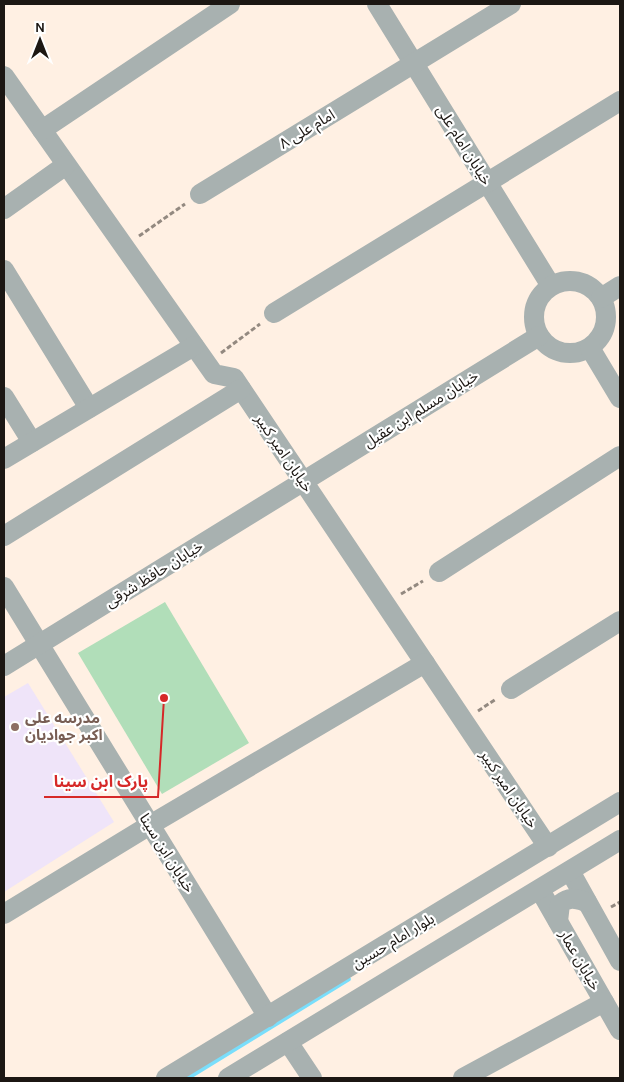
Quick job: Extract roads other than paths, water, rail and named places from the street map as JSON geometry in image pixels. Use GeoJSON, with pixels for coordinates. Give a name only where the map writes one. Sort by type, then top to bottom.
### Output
{"type":"FeatureCollection","features":[{"type":"Feature","properties":{"kind":"street"},"geometry":{"type":"LineString","coordinates":[[42,130],[230,4]]}},
{"type":"Feature","properties":{"kind":"street","name":"خیابان امام علی"},"geometry":{"type":"LineString","coordinates":[[376,4],[551,286]]}},
{"type":"Feature","properties":{"kind":"street","name":"امام علی ۸"},"geometry":{"type":"LineString","coordinates":[[200,194],[510,4]]}},
{"type":"Feature","properties":{"kind":"street","name":"خیابان امیر کبیر"},"geometry":{"type":"LineString","coordinates":[[4,76],[214,374],[234,378],[548,846]]}},
{"type":"Feature","properties":{"kind":"street"},"geometry":{"type":"LineString","coordinates":[[274,313],[620,101]]}},
{"type":"Feature","properties":{"kind":"street"},"geometry":{"type":"LineString","coordinates":[[4,209],[66,165]]}},
{"type":"Feature","properties":{"kind":"street"},"geometry":{"type":"LineString","coordinates":[[4,270],[81,413]]}},
{"type":"Feature","properties":{"kind":"street"},"geometry":{"type":"LineString","coordinates":[[570,281],[579,282],[588,285],[601,298],[605,307],[606,326],[597,342],[590,348],[571,353],[562,352],[553,349],[540,336],[534,318],[535,309],[544,292],[551,286],[570,281]]}},
{"type":"Feature","properties":{"kind":"street"},"geometry":{"type":"LineString","coordinates":[[601,298],[620,286]]}},
{"type":"Feature","properties":{"kind":"street","name":"خیابان مسلم ابن عقیل"},"geometry":{"type":"LineString","coordinates":[[303,482],[540,336]]}},
{"type":"Feature","properties":{"kind":"street"},"geometry":{"type":"LineString","coordinates":[[4,459],[194,346]]}},
{"type":"Feature","properties":{"kind":"street"},"geometry":{"type":"LineString","coordinates":[[590,348],[620,398]]}},
{"type":"Feature","properties":{"kind":"street"},"geometry":{"type":"LineString","coordinates":[[4,536],[241,389]]}},
{"type":"Feature","properties":{"kind":"street"},"geometry":{"type":"LineString","coordinates":[[4,397],[32,442]]}},
{"type":"Feature","properties":{"kind":"street"},"geometry":{"type":"LineString","coordinates":[[439,572],[620,456]]}},
{"type":"Feature","properties":{"kind":"street","name":"خیابان حافظ شرقی"},"geometry":{"type":"LineString","coordinates":[[4,666],[303,482]]}},
{"type":"Feature","properties":{"kind":"street","name":"خیابان ابن سینا"},"geometry":{"type":"LineString","coordinates":[[4,587],[268,1017]]}},
{"type":"Feature","properties":{"kind":"street"},"geometry":{"type":"LineString","coordinates":[[511,689],[618,623]]}},
{"type":"Feature","properties":{"kind":"street"},"geometry":{"type":"LineString","coordinates":[[4,914],[150,825],[425,663]]}},
{"type":"Feature","properties":{"kind":"street","name":"بلوار امام حسین"},"geometry":{"type":"LineString","coordinates":[[166,1078],[620,802]]}},
{"type":"Feature","properties":{"kind":"street"},"geometry":{"type":"LineString","coordinates":[[228,1078],[620,840]]}},
{"type":"Feature","properties":{"kind":"street"},"geometry":{"type":"LineString","coordinates":[[570,871],[620,961]]}},
{"type":"Feature","properties":{"kind":"street","name":"خیابان عمار"},"geometry":{"type":"LineString","coordinates":[[540,890],[620,1030]]}},
{"type":"Feature","properties":{"kind":"street"},"geometry":{"type":"LineString","coordinates":[[558,920],[560,904],[566,899],[572,898],[587,902]]}},
{"type":"Feature","properties":{"kind":"street"},"geometry":{"type":"LineString","coordinates":[[463,1078],[604,1002]]}},
{"type":"Feature","properties":{"kind":"street"},"geometry":{"type":"LineString","coordinates":[[288,1042],[312,1078]]}},
{"type":"Feature","properties":{"kind":"waterway"},"geometry":{"type":"LineString","coordinates":[[187,1078],[348,979]]}},
{"type":"Feature","properties":{"kind":"place","name":"پارک ابن سینا"},"geometry":{"type":"Point","coordinates":[164,698]}},
{"type":"Feature","properties":{"kind":"place","name":"مدرسه علی اکبر جوادیان"},"geometry":{"type":"Point","coordinates":[15,727]}}]}
